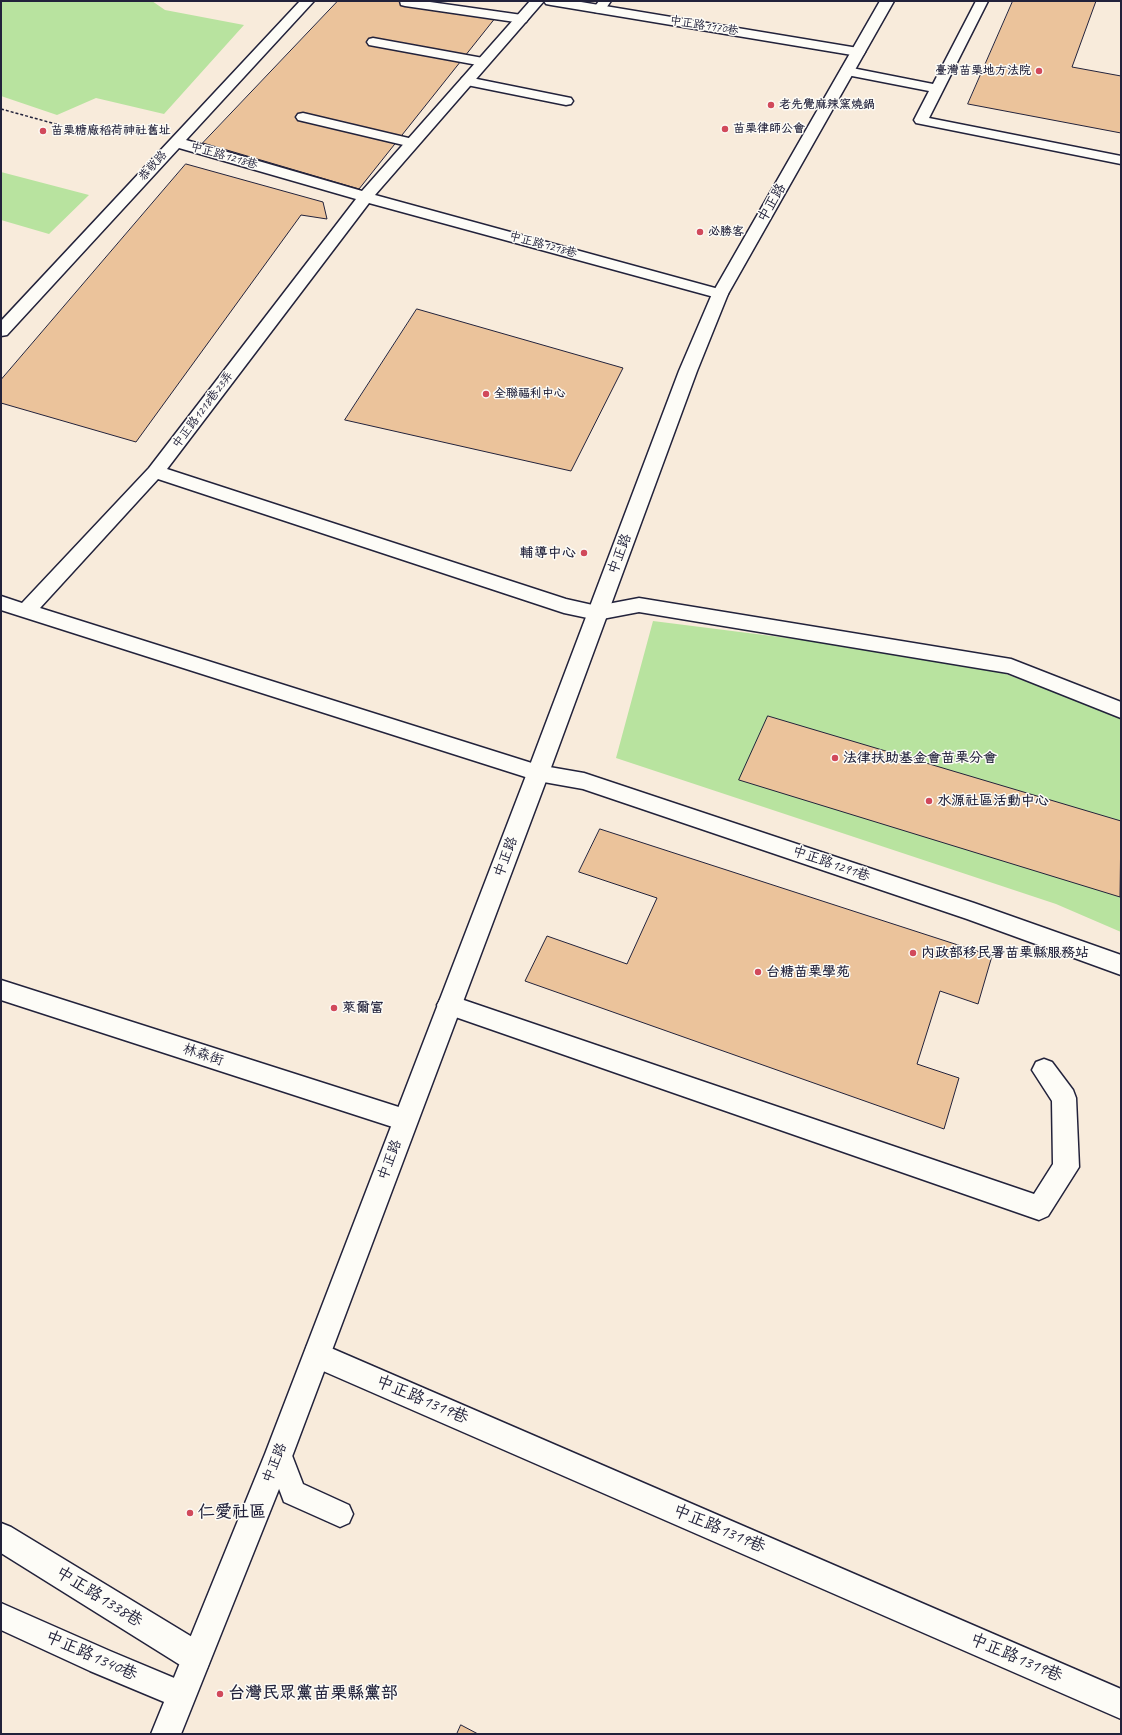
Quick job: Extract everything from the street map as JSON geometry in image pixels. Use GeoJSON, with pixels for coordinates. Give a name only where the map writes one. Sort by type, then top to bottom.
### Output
{"type":"FeatureCollection","features":[{"type":"Feature","properties":{"kind":"street","name":"恭敬路"},"geometry":{"type":"LineString","coordinates":[[1,331],[307,1]]}},
{"type":"Feature","properties":{"kind":"street"},"geometry":{"type":"LineString","coordinates":[[365,197],[537,1]]}},
{"type":"Feature","properties":{"kind":"street","name":"中正路1170巷"},"geometry":{"type":"LineString","coordinates":[[551,1],[602,5],[858,52]]}},
{"type":"Feature","properties":{"kind":"street","name":"中正路"},"geometry":{"type":"LineString","coordinates":[[166,1734],[279,1454],[538,773],[688,371],[720,294],[887,1]]}},
{"type":"Feature","properties":{"kind":"street","name":"中正路1218巷"},"geometry":{"type":"LineString","coordinates":[[175,142],[365,197],[720,294]]}},
{"type":"Feature","properties":{"kind":"street","name":"中正路1218巷23弄"},"geometry":{"type":"LineString","coordinates":[[26,611],[155,472],[365,197]]}},
{"type":"Feature","properties":{"kind":"street"},"geometry":{"type":"LineString","coordinates":[[155,472],[564,606],[597,613],[639,605],[1011,666],[1121,710]]}},
{"type":"Feature","properties":{"kind":"street","name":"中正路1291巷"},"geometry":{"type":"LineString","coordinates":[[1,603],[538,773],[584,781],[974,912],[1121,965]]}},
{"type":"Feature","properties":{"kind":"street","name":"林森街"},"geometry":{"type":"LineString","coordinates":[[1,990],[405,1120]]}},
{"type":"Feature","properties":{"kind":"street"},"geometry":{"type":"LineString","coordinates":[[449,1006],[1039,1208],[1066,1167],[1064,1098],[1044,1070]]}},
{"type":"Feature","properties":{"kind":"street","name":"中正路1319巷"},"geometry":{"type":"LineString","coordinates":[[317,1355],[1121,1704]]}},
{"type":"Feature","properties":{"kind":"street","name":"中正路1338巷"},"geometry":{"type":"LineString","coordinates":[[1,1537],[196,1657]]}},
{"type":"Feature","properties":{"kind":"lane"},"geometry":{"type":"LineString","coordinates":[[982,1],[921,120],[1121,160]]}},
{"type":"Feature","properties":{"kind":"lane"},"geometry":{"type":"LineString","coordinates":[[405,2],[522,19]]}},
{"type":"Feature","properties":{"kind":"lane"},"geometry":{"type":"LineString","coordinates":[[373,42],[483,62]]}},
{"type":"Feature","properties":{"kind":"lane"},"geometry":{"type":"LineString","coordinates":[[847,71],[937,88]]}},
{"type":"Feature","properties":{"kind":"lane"},"geometry":{"type":"LineString","coordinates":[[467,81],[566,101]]}},
{"type":"Feature","properties":{"kind":"lane"},"geometry":{"type":"LineString","coordinates":[[302,117],[412,143]]}},
{"type":"Feature","properties":{"kind":"lane"},"geometry":{"type":"LineString","coordinates":[[279,1454],[293,1493],[340,1514]]}},
{"type":"Feature","properties":{"kind":"lane","name":"中正路1340巷"},"geometry":{"type":"LineString","coordinates":[[1,1616],[100,1661],[181,1695]]}},
{"type":"Feature","properties":{"kind":"path"},"geometry":{"type":"LineString","coordinates":[[1,109],[74,129]]}},
{"type":"Feature","properties":{"kind":"green space"},"geometry":{"type":"Polygon","coordinates":[[[1,1],[152,1],[165,10],[244,25],[164,114],[96,98],[57,115],[1,96],[1,1]]]}},
{"type":"Feature","properties":{"kind":"green space"},"geometry":{"type":"Polygon","coordinates":[[[1,172],[89,195],[49,234],[1,220],[1,172]]]}},
{"type":"Feature","properties":{"kind":"green space"},"geometry":{"type":"Polygon","coordinates":[[[653,621],[970,661],[1121,716],[1121,932],[1056,904],[616,758],[653,621]]]}},
{"type":"Feature","properties":{"kind":"building"},"geometry":{"type":"Polygon","coordinates":[[[338,1],[406,1],[496,17],[359,189],[203,143],[338,1]]]}},
{"type":"Feature","properties":{"kind":"building","name":"臺灣苗栗地方法院"},"geometry":{"type":"Polygon","coordinates":[[[1013,1],[1096,1],[1072,67],[1121,76],[1121,133],[968,104],[1013,1]]]}},
{"type":"Feature","properties":{"kind":"building"},"geometry":{"type":"Polygon","coordinates":[[[186,164],[323,202],[327,219],[301,215],[136,442],[1,403],[1,380],[186,164]]]}},
{"type":"Feature","properties":{"kind":"building","name":"全聯福利中心"},"geometry":{"type":"Polygon","coordinates":[[[417,309],[623,368],[571,471],[345,420],[417,309]]]}},
{"type":"Feature","properties":{"kind":"building","name":"水源社區活動中心"},"geometry":{"type":"Polygon","coordinates":[[[768,716],[1121,821],[1120,897],[739,780],[768,716]]]}},
{"type":"Feature","properties":{"kind":"building","name":"台糖苗栗學苑"},"geometry":{"type":"Polygon","coordinates":[[[600,829],[992,956],[978,1004],[940,991],[917,1064],[959,1078],[944,1129],[525,981],[547,936],[627,964],[657,898],[579,872],[600,829]]]}},
{"type":"Feature","properties":{"kind":"building"},"geometry":{"type":"Polygon","coordinates":[[[461,1725],[478,1734],[457,1734],[461,1725]]]}},
{"type":"Feature","properties":{"kind":"place","name":"臺灣苗栗地方法院"},"geometry":{"type":"Point","coordinates":[1039,71]}},
{"type":"Feature","properties":{"kind":"place","name":"老先覺麻辣窯燒鍋"},"geometry":{"type":"Point","coordinates":[771,105]}},
{"type":"Feature","properties":{"kind":"place","name":"苗栗律師公會"},"geometry":{"type":"Point","coordinates":[725,129]}},
{"type":"Feature","properties":{"kind":"place","name":"苗栗糖廠稻荷神社舊址"},"geometry":{"type":"Point","coordinates":[43,131]}},
{"type":"Feature","properties":{"kind":"place","name":"必勝客"},"geometry":{"type":"Point","coordinates":[700,232]}},
{"type":"Feature","properties":{"kind":"place","name":"全聯福利中心"},"geometry":{"type":"Point","coordinates":[486,394]}},
{"type":"Feature","properties":{"kind":"place","name":"輔導中心"},"geometry":{"type":"Point","coordinates":[584,553]}},
{"type":"Feature","properties":{"kind":"place","name":"法律扶助基金會苗栗分會"},"geometry":{"type":"Point","coordinates":[835,758]}},
{"type":"Feature","properties":{"kind":"place","name":"水源社區活動中心"},"geometry":{"type":"Point","coordinates":[929,801]}},
{"type":"Feature","properties":{"kind":"place","name":"內政部移民署苗栗縣服務站"},"geometry":{"type":"Point","coordinates":[913,953]}},
{"type":"Feature","properties":{"kind":"place","name":"台糖苗栗學苑"},"geometry":{"type":"Point","coordinates":[758,972]}},
{"type":"Feature","properties":{"kind":"place","name":"萊爾富"},"geometry":{"type":"Point","coordinates":[334,1008]}},
{"type":"Feature","properties":{"kind":"place","name":"仁愛社區"},"geometry":{"type":"Point","coordinates":[190,1513]}},
{"type":"Feature","properties":{"kind":"place","name":"台灣民眾黨苗栗縣黨部"},"geometry":{"type":"Point","coordinates":[220,1694]}}]}
